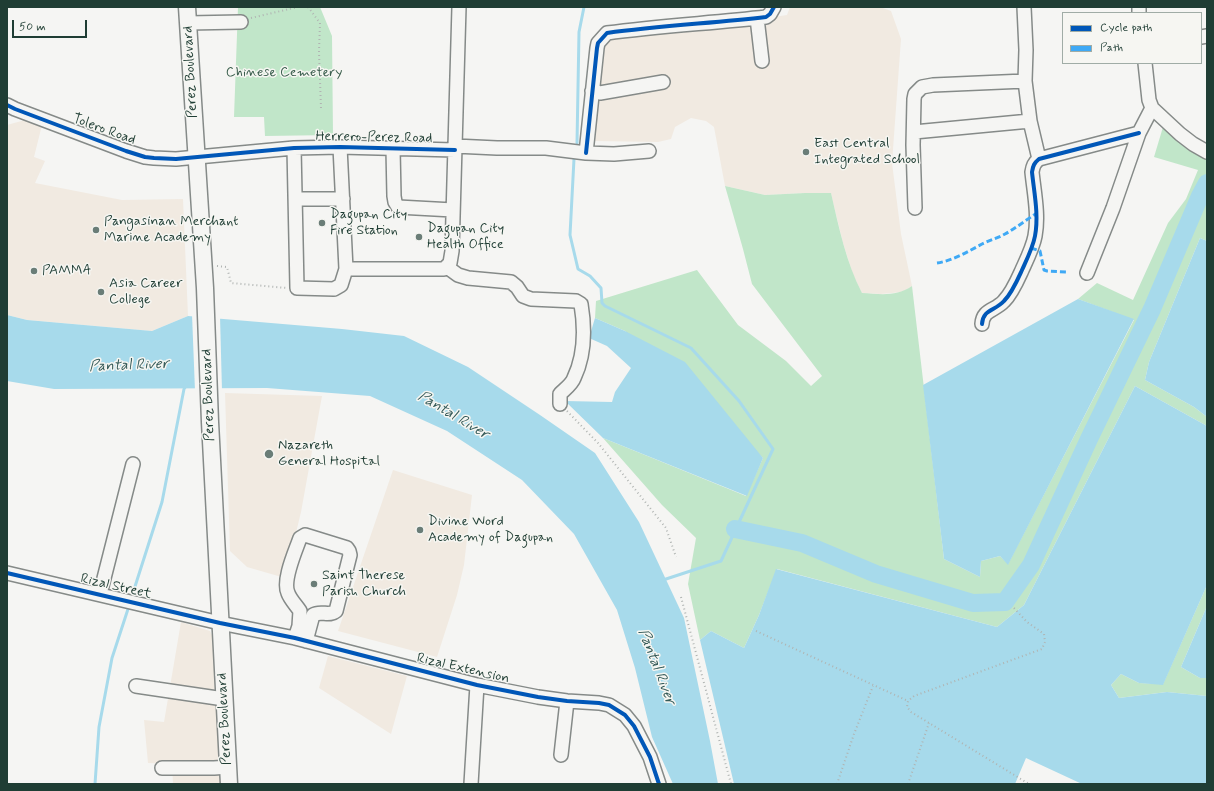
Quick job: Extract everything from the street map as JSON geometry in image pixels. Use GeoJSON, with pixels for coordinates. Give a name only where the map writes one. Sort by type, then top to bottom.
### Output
{"type":"FeatureCollection","features":[{"type":"Feature","properties":{"kind":"main road","name":"Perez Boulevard"},"geometry":{"type":"LineString","coordinates":[[187,15],[205,288],[210,422],[229,784]]}},
{"type":"Feature","properties":{"kind":"street"},"geometry":{"type":"LineString","coordinates":[[346,269],[439,269],[447,267],[450,263],[452,258],[459,7]]}},
{"type":"Feature","properties":{"kind":"street"},"geometry":{"type":"LineString","coordinates":[[586,153],[596,48],[598,43],[607,33],[643,28],[692,25],[766,17],[770,14],[774,7]]}},
{"type":"Feature","properties":{"kind":"street"},"geometry":{"type":"LineString","coordinates":[[1024,7],[1026,50],[1025,81],[1030,121],[1039,159]]}},
{"type":"Feature","properties":{"kind":"street"},"geometry":{"type":"LineString","coordinates":[[187,15],[241,22]]}},
{"type":"Feature","properties":{"kind":"street"},"geometry":{"type":"LineString","coordinates":[[757,18],[762,61]]}},
{"type":"Feature","properties":{"kind":"street"},"geometry":{"type":"LineString","coordinates":[[1145,64],[1149,100],[1152,108],[1180,134],[1207,152]]}},
{"type":"Feature","properties":{"kind":"street"},"geometry":{"type":"LineString","coordinates":[[915,208],[913,168],[915,94],[922,87],[933,85],[1025,81]]}},
{"type":"Feature","properties":{"kind":"street"},"geometry":{"type":"LineString","coordinates":[[592,91],[600,93],[663,82]]}},
{"type":"Feature","properties":{"kind":"street","name":"Tolero Road"},"geometry":{"type":"LineString","coordinates":[[7,105],[22,112],[145,157],[176,159],[197,157]]}},
{"type":"Feature","properties":{"kind":"street"},"geometry":{"type":"LineString","coordinates":[[1087,273],[1113,208],[1139,133],[1152,108]]}},
{"type":"Feature","properties":{"kind":"street"},"geometry":{"type":"LineString","coordinates":[[914,132],[1030,121]]}},
{"type":"Feature","properties":{"kind":"street"},"geometry":{"type":"LineString","coordinates":[[982,324],[983,316],[1004,301],[1014,287],[1035,236],[1036,213],[1032,172],[1033,166],[1039,159],[1139,133]]}},
{"type":"Feature","properties":{"kind":"street"},"geometry":{"type":"LineString","coordinates":[[294,148],[297,288],[334,289],[341,285],[346,269],[340,147]]}},
{"type":"Feature","properties":{"kind":"street","name":"Herrero-Perez Road"},"geometry":{"type":"LineString","coordinates":[[197,157],[294,148],[340,147],[393,149],[546,148],[586,153],[614,154],[649,151]]}},
{"type":"Feature","properties":{"kind":"street"},"geometry":{"type":"LineString","coordinates":[[393,149],[394,196],[398,207],[453,210]]}},
{"type":"Feature","properties":{"kind":"street"},"geometry":{"type":"LineString","coordinates":[[296,199],[343,199]]}},
{"type":"Feature","properties":{"kind":"street"},"geometry":{"type":"LineString","coordinates":[[447,267],[458,275],[468,278],[511,282],[518,287],[522,296],[531,299],[576,301],[580,304],[584,319],[583,346],[574,379],[560,394],[560,404]]}},
{"type":"Feature","properties":{"kind":"street"},"geometry":{"type":"LineString","coordinates":[[100,594],[133,464]]}},
{"type":"Feature","properties":{"kind":"street"},"geometry":{"type":"LineString","coordinates":[[305,535],[346,548],[349,551],[350,556],[336,611],[331,614],[318,612],[313,615],[300,640],[300,611],[287,592],[286,584],[300,538],[305,535]]}},
{"type":"Feature","properties":{"kind":"street","name":"Rizal Street"},"geometry":{"type":"LineString","coordinates":[[7,573],[220,623]]}},
{"type":"Feature","properties":{"kind":"street","name":"Rizal Extension"},"geometry":{"type":"LineString","coordinates":[[220,623],[300,640],[478,685],[567,701],[599,702],[609,705],[625,715],[634,726],[650,757],[659,784]]}},
{"type":"Feature","properties":{"kind":"street"},"geometry":{"type":"LineString","coordinates":[[471,784],[478,685]]}},
{"type":"Feature","properties":{"kind":"street"},"geometry":{"type":"LineString","coordinates":[[136,686],[224,699]]}},
{"type":"Feature","properties":{"kind":"street"},"geometry":{"type":"LineString","coordinates":[[561,755],[567,701]]}},
{"type":"Feature","properties":{"kind":"street"},"geometry":{"type":"LineString","coordinates":[[162,768],[228,767]]}},
{"type":"Feature","properties":{"kind":"path"},"geometry":{"type":"LineString","coordinates":[[241,22],[256,16],[298,7]]}},
{"type":"Feature","properties":{"kind":"path"},"geometry":{"type":"LineString","coordinates":[[308,7],[320,23],[319,52],[321,108]]}},
{"type":"Feature","properties":{"kind":"path"},"geometry":{"type":"LineString","coordinates":[[227,267],[230,283],[297,288]]}},
{"type":"Feature","properties":{"kind":"path"},"geometry":{"type":"LineString","coordinates":[[560,404],[598,443],[666,528],[676,558]]}},
{"type":"Feature","properties":{"kind":"path"},"geometry":{"type":"LineString","coordinates":[[681,598],[731,784]]}},
{"type":"Feature","properties":{"kind":"path"},"geometry":{"type":"LineString","coordinates":[[1014,608],[1027,622],[1044,634],[1045,642],[1042,649],[923,692],[914,696],[908,701],[907,707],[911,712],[929,724],[1029,784]]}},
{"type":"Feature","properties":{"kind":"path"},"geometry":{"type":"LineString","coordinates":[[756,632],[908,701]]}},
{"type":"Feature","properties":{"kind":"path"},"geometry":{"type":"LineString","coordinates":[[837,784],[854,734],[873,686]]}},
{"type":"Feature","properties":{"kind":"path"},"geometry":{"type":"LineString","coordinates":[[908,784],[929,724]]}},
{"type":"Feature","properties":{"kind":"shaded area","name":"East Central Integrated School"},"geometry":{"type":"Polygon","coordinates":[[[790,7],[880,7],[891,11],[901,39],[892,163],[901,234],[912,286],[902,292],[881,294],[862,293],[853,275],[843,243],[831,194],[805,193],[765,195],[725,186],[714,127],[706,121],[691,118],[675,127],[671,139],[658,142],[595,141],[596,114],[603,45],[610,33],[734,23],[787,15],[790,7]]]}},
{"type":"Feature","properties":{"kind":"shaded area","name":"Pangasinan Merchant Marine Academy"},"geometry":{"type":"Polygon","coordinates":[[[25,120],[42,125],[34,157],[45,161],[35,183],[122,200],[183,199],[188,316],[152,331],[27,320],[7,315],[7,125],[25,120]]]}},
{"type":"Feature","properties":{"kind":"shaded area","name":"Nazareth General Hospital"},"geometry":{"type":"Polygon","coordinates":[[[225,393],[322,396],[301,512],[285,578],[247,567],[230,551],[225,393]]]}},
{"type":"Feature","properties":{"kind":"shaded area","name":"Divine Word Academy of Dagupan"},"geometry":{"type":"Polygon","coordinates":[[[393,470],[472,495],[464,565],[457,595],[437,657],[338,631],[393,470]]]}},
{"type":"Feature","properties":{"kind":"shaded area"},"geometry":{"type":"Polygon","coordinates":[[[181,622],[210,631],[216,643],[222,784],[173,784],[172,764],[148,763],[144,720],[164,722],[181,622]]]}},
{"type":"Feature","properties":{"kind":"shaded area"},"geometry":{"type":"Polygon","coordinates":[[[328,656],[407,676],[391,734],[319,688],[328,656]]]}},
{"type":"Feature","properties":{"kind":"green space","name":"Chinese Cemetery"},"geometry":{"type":"Polygon","coordinates":[[[238,7],[320,7],[332,36],[333,135],[265,136],[264,117],[234,117],[238,7]]]}},
{"type":"Feature","properties":{"kind":"green space"},"geometry":{"type":"Polygon","coordinates":[[[1163,127],[1178,141],[1207,159],[1207,241],[1200,238],[1149,362],[1145,380],[1194,407],[1207,417],[1207,426],[1135,386],[1024,605],[997,627],[777,569],[744,648],[711,631],[700,640],[688,584],[696,538],[662,505],[603,438],[746,496],[763,458],[625,331],[595,318],[596,301],[697,270],[738,325],[786,361],[811,386],[822,376],[752,284],[725,186],[765,195],[831,193],[847,257],[862,293],[894,293],[906,290],[912,286],[944,559],[980,577],[981,561],[1000,556],[1008,564],[1134,320],[1078,299],[1097,283],[1133,300],[1168,223],[1186,199],[1198,170],[1154,157],[1163,127]]]}},
{"type":"Feature","properties":{"kind":"green space"},"geometry":{"type":"Polygon","coordinates":[[[1207,585],[1207,606],[1181,667],[1200,678],[1207,678],[1207,696],[1167,692],[1119,698],[1111,685],[1121,674],[1139,683],[1163,684],[1207,585]]]}},
{"type":"Feature","properties":{"kind":"water"},"geometry":{"type":"Polygon","coordinates":[[[1200,238],[1207,241],[1207,417],[1194,407],[1145,380],[1149,362],[1200,238]]]}},
{"type":"Feature","properties":{"kind":"water"},"geometry":{"type":"Polygon","coordinates":[[[1078,299],[1134,319],[1008,565],[1000,556],[981,561],[980,577],[944,559],[923,385],[1078,299]]]}},
{"type":"Feature","properties":{"kind":"water","name":"Pantal River"},"geometry":{"type":"Polygon","coordinates":[[[7,315],[27,320],[152,331],[188,316],[342,329],[404,336],[468,367],[595,453],[639,522],[684,618],[718,784],[673,784],[652,737],[635,668],[617,610],[574,534],[522,480],[447,431],[370,396],[267,388],[54,389],[7,381],[7,315]]]}},
{"type":"Feature","properties":{"kind":"water"},"geometry":{"type":"Polygon","coordinates":[[[595,318],[625,331],[685,362],[763,458],[747,496],[603,438],[565,401],[612,402],[615,392],[631,368],[607,346],[589,338],[595,318]]]}},
{"type":"Feature","properties":{"kind":"water"},"geometry":{"type":"Polygon","coordinates":[[[1135,386],[1207,426],[1207,585],[1163,685],[1139,683],[1121,674],[1111,685],[1119,698],[1167,692],[1207,696],[1207,784],[1082,784],[1026,758],[1015,784],[734,784],[700,640],[711,631],[744,648],[759,615],[776,569],[997,627],[1024,605],[1135,386]]]}},
{"type":"Feature","properties":{"kind":"water"},"geometry":{"type":"Polygon","coordinates":[[[1207,606],[1207,678],[1200,678],[1181,667],[1207,606]]]}},
{"type":"Feature","properties":{"kind":"pier"},"geometry":{"type":"Polygon","coordinates":[[[192,314],[220,316],[222,391],[195,391],[192,314]]]}},
{"type":"Feature","properties":{"kind":"waterway"},"geometry":{"type":"LineString","coordinates":[[577,143],[579,32],[584,7]]}},
{"type":"Feature","properties":{"kind":"waterway"},"geometry":{"type":"LineString","coordinates":[[574,159],[570,235],[578,269],[590,276],[601,288],[602,303],[605,306],[691,348],[739,401],[773,449],[721,561],[663,580]]}},
{"type":"Feature","properties":{"kind":"waterway"},"geometry":{"type":"LineString","coordinates":[[735,529],[802,543],[876,574],[973,603],[1005,602],[1031,565],[1089,439],[1152,309],[1200,196],[1207,183]]}},
{"type":"Feature","properties":{"kind":"waterway"},"geometry":{"type":"LineString","coordinates":[[131,599],[162,502],[184,389],[186,386]]}},
{"type":"Feature","properties":{"kind":"waterway"},"geometry":{"type":"LineString","coordinates":[[95,784],[99,727],[112,658],[129,606]]}},
{"type":"Feature","properties":{"kind":"marked path"},"geometry":{"type":"LineString","coordinates":[[937,263],[966,253],[1013,229],[1037,213]]}},
{"type":"Feature","properties":{"kind":"marked path"},"geometry":{"type":"LineString","coordinates":[[1031,248],[1040,251],[1044,270],[1067,272]]}},
{"type":"Feature","properties":{"kind":"cycle path"},"geometry":{"type":"LineString","coordinates":[[586,153],[597,48],[598,43],[607,33],[766,17],[770,14],[774,7]]}},
{"type":"Feature","properties":{"kind":"cycle path"},"geometry":{"type":"LineString","coordinates":[[7,105],[126,151],[145,157],[154,158],[176,159],[294,148],[340,147],[455,150]]}},
{"type":"Feature","properties":{"kind":"cycle path"},"geometry":{"type":"LineString","coordinates":[[982,324],[985,315],[1001,304],[1012,291],[1033,244],[1036,228],[1036,204],[1032,172],[1033,166],[1036,162],[1039,159],[1139,133]]}},
{"type":"Feature","properties":{"kind":"cycle path"},"geometry":{"type":"LineString","coordinates":[[7,573],[220,623],[295,638],[477,685],[538,697],[609,705],[625,715],[634,726],[650,757],[659,784]]}},
{"type":"Feature","properties":{"kind":"place","name":"East Central Integrated School"},"geometry":{"type":"Point","coordinates":[806,152]}},
{"type":"Feature","properties":{"kind":"place","name":"Dagupan City Fire Station"},"geometry":{"type":"Point","coordinates":[322,223]}},
{"type":"Feature","properties":{"kind":"place","name":"Pangasinan Merchant Marine Academy"},"geometry":{"type":"Point","coordinates":[96,230]}},
{"type":"Feature","properties":{"kind":"place","name":"Dagupan City Health Office"},"geometry":{"type":"Point","coordinates":[419,237]}},
{"type":"Feature","properties":{"kind":"place","name":"PAMMA"},"geometry":{"type":"Point","coordinates":[34,271]}},
{"type":"Feature","properties":{"kind":"place","name":"Asia Career College"},"geometry":{"type":"Point","coordinates":[101,292]}},
{"type":"Feature","properties":{"kind":"place","name":"Nazareth General Hospital"},"geometry":{"type":"Point","coordinates":[269,454]}},
{"type":"Feature","properties":{"kind":"place","name":"Divine Word Academy of Dagupan"},"geometry":{"type":"Point","coordinates":[420,530]}},
{"type":"Feature","properties":{"kind":"place","name":"Saint Therese Parish Church"},"geometry":{"type":"Point","coordinates":[314,584]}}]}
